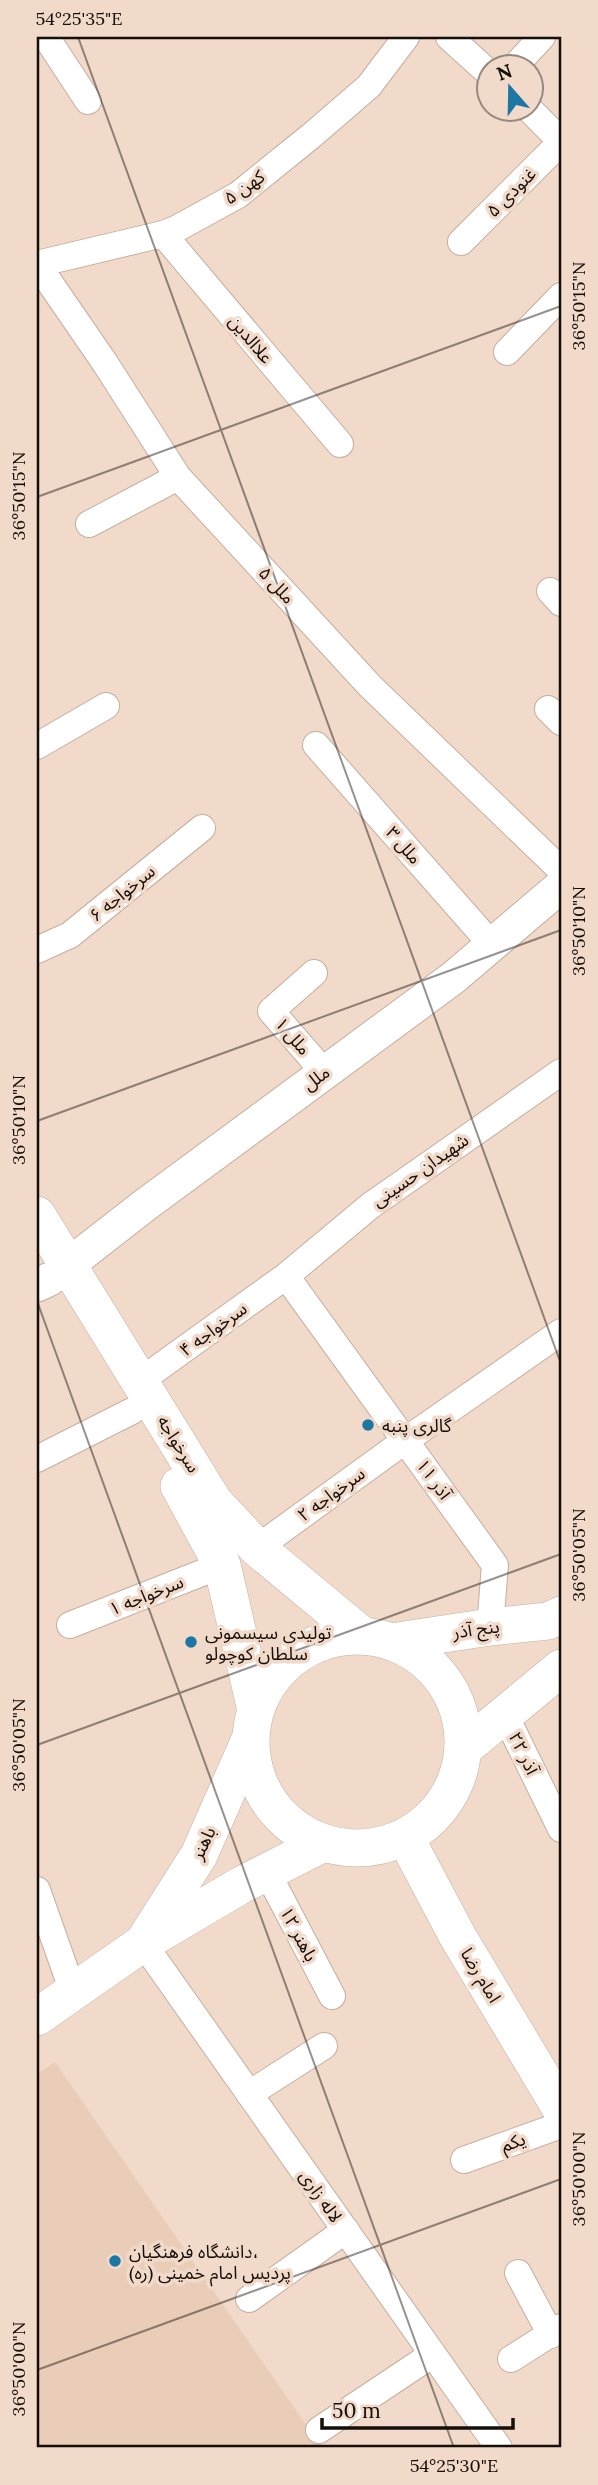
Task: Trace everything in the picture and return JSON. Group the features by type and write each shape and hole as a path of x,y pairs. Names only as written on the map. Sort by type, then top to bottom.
{"main road":[{"name":"سرخواجه","path":"37,1215 48,1271 214,1502 257,1548 377,1639"},
{"name":"سرخواجه","path":"136,1396 222,1565 253,1723"},
{"name":"پنج آذر","path":"377,1639 548,1621 561,1615"},
{"path":"335,1639 377,1639 416,1654 437,1672 452,1695 462,1721 463,1749 458,1776 446,1801 428,1822 405,1837 379,1847 351,1849 324,1843 299,1831 278,1813 262,1791 253,1764 253,1723 268,1685 286,1664 309,1648 335,1639"},
{"path":"463,1749 561,1668"},
{"name":"باهنر","path":"144,1943 199,1855 253,1723"},
{"name":"امام رضا","path":"405,1837 458,1937 561,2109"},
{"name":"باهنر","path":"37,2017 144,1943 267,1872 324,1843"}],"street":[{"path":"46,37 88,101"},
{"name":"۵ کهن","path":"37,264 163,234 238,195 369,86 406,37"},
{"path":"449,37 476,62"},
{"path":"528,52 542,37"},
{"path":"542,122 561,141"},
{"name":"۵ غنودی","path":"461,242 561,141"},
{"name":"علاالدین","path":"163,234 340,444"},
{"name":"ملل ۵","path":"37,264 105,362 178,477 370,686 561,870"},
{"path":"507,352 561,296"},
{"path":"89,524 178,477"},
{"path":"37,746 106,706"},
{"name":"ملل ۳","path":"316,745 492,945"},
{"name":"سرخواجه ۶","path":"37,950 70,935 202,828"},
{"name":"ملل","path":"48,1271 453,978 561,886"},
{"name":"ملل ۱","path":"314,973 271,1011 324,1072"},
{"name":"شهیدان حسینی","path":"286,1276 370,1206 561,1072"},
{"name":"سرخواجه ۴","path":"37,1459 136,1396 286,1276"},
{"name":"آذر ۱۱","path":"286,1276 495,1565 490,1627"},
{"name":"سرخواجه ۲","path":"257,1548 405,1440 561,1332"},
{"name":"سرخواجه ۱","path":"71,1625 222,1565"},
{"name":"۲۲ آذر","path":"505,1715 561,1829"},
{"name":"۱۲ باهنر","path":"267,1872 332,1996"},
{"path":"37,1890 73,1992"},
{"name":"لاله زاری","path":"144,1943 499,2448"},
{"path":"249,2094 324,2046"},
{"name":"یکم","path":"464,2160 561,2125"},
{"path":"249,2299 346,2230"},
{"path":"511,2359 556,2331 518,2273"},
{"path":"320,2430 433,2354"}],"shaded area":[{"name":"دانشگاه فرهنگیان، پردیس امام خمینی (ره)","path":"55,2062 322,2448 37,2448 37,2074"}],"place":[{"name":"گالری پنبه","path":"368,1425"},
{"name":"تولیدی سیسمونی سلطان کوچولو","path":"191,1642"},
{"name":"دانشگاه فرهنگیان، پردیس امام خمینی (ره)","path":"115,2261"}]}
